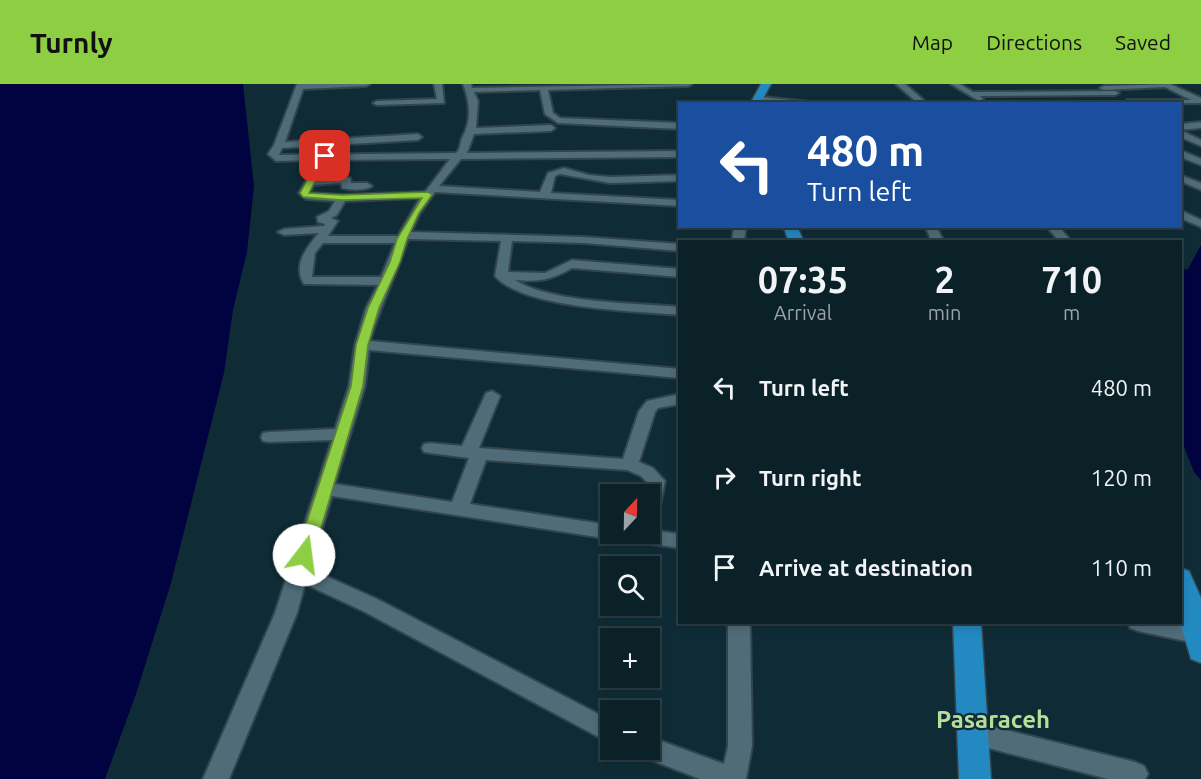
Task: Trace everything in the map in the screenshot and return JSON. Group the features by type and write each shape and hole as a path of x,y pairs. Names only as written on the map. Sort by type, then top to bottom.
{"main road":[{"path":"760,102 766,84"},
{"path":"760,102 771,84"},
{"path":"1182,583 1198,643"},
{"path":"967,624 975,779"}],"street":[{"path":"366,84 300,86 279,145 273,154 276,158 517,154 545,146 678,154"},
{"path":"377,103 441,101 438,84"},
{"path":"216,779 286,613 300,573 357,386 362,345 373,308 415,213 450,164 464,152 466,137 471,131 474,101 468,87 539,88 688,84"},
{"path":"900,84 922,102"},
{"path":"955,84 985,102"},
{"path":"1100,86 1164,85 1201,101"},
{"path":"1100,86 1129,102"},
{"path":"539,88 549,114 561,121 678,126"},
{"path":"971,94 1115,93"},
{"path":"1185,93 1201,93"},
{"path":"1016,94 1027,101"},
{"path":"1166,102 1201,101"},
{"path":"471,131 551,128 561,121"},
{"path":"1182,127 1198,126"},
{"path":"545,146 551,128"},
{"path":"1182,134 1201,143"},
{"path":"279,145 418,137"},
{"path":"514,165 517,154"},
{"path":"1182,154 1201,162"},
{"path":"325,156 309,182 304,193 306,196 342,198 431,192 545,194 678,202"},
{"path":"545,194 551,175 557,172 572,172 594,178 678,178"},
{"path":"1182,178 1201,177"},
{"path":"1182,178 1201,187"},
{"path":"309,182 347,180 346,186 372,188 371,197"},
{"path":"342,198 333,213 322,217 322,220 331,221 328,229 309,254 305,275 308,281 385,281"},
{"path":"1182,214 1201,224"},
{"path":"1053,228 1065,240"},
{"path":"284,232 328,229"},
{"path":"501,276 507,237"},
{"path":"320,240 507,237 584,240 678,248"},
{"path":"501,276 547,276 572,264 678,273"},
{"path":"501,276 509,284 540,295 678,311"},
{"path":"362,345 678,374"},
{"path":"459,508 473,453 492,396"},
{"path":"630,465 647,411 653,404 678,399"},
{"path":"269,437 342,434"},
{"path":"430,448 630,465 651,474 655,484"},
{"path":"326,489 600,530"},
{"path":"660,538 678,541"},
{"path":"300,573 370,605 600,727"},
{"path":"660,752 732,779 740,740 739,624"},
{"path":"1144,624 1198,643"},
{"path":"973,733 1135,774"}],"shaded area":[{"path":"0,84 243,84 254,186 247,252 233,310 224,373 171,583 136,694 105,779 0,779"},
{"path":"1201,245 1201,480 1194,472 1182,442 1182,270 1188,269"}],"district":[{"name":"Pasaraceh","path":"993,719"}],"route":[{"path":"304,555 357,386 362,345 373,308 395,262 402,239 415,213 428,195 342,198 306,196 304,193 312,176 325,156"}]}
